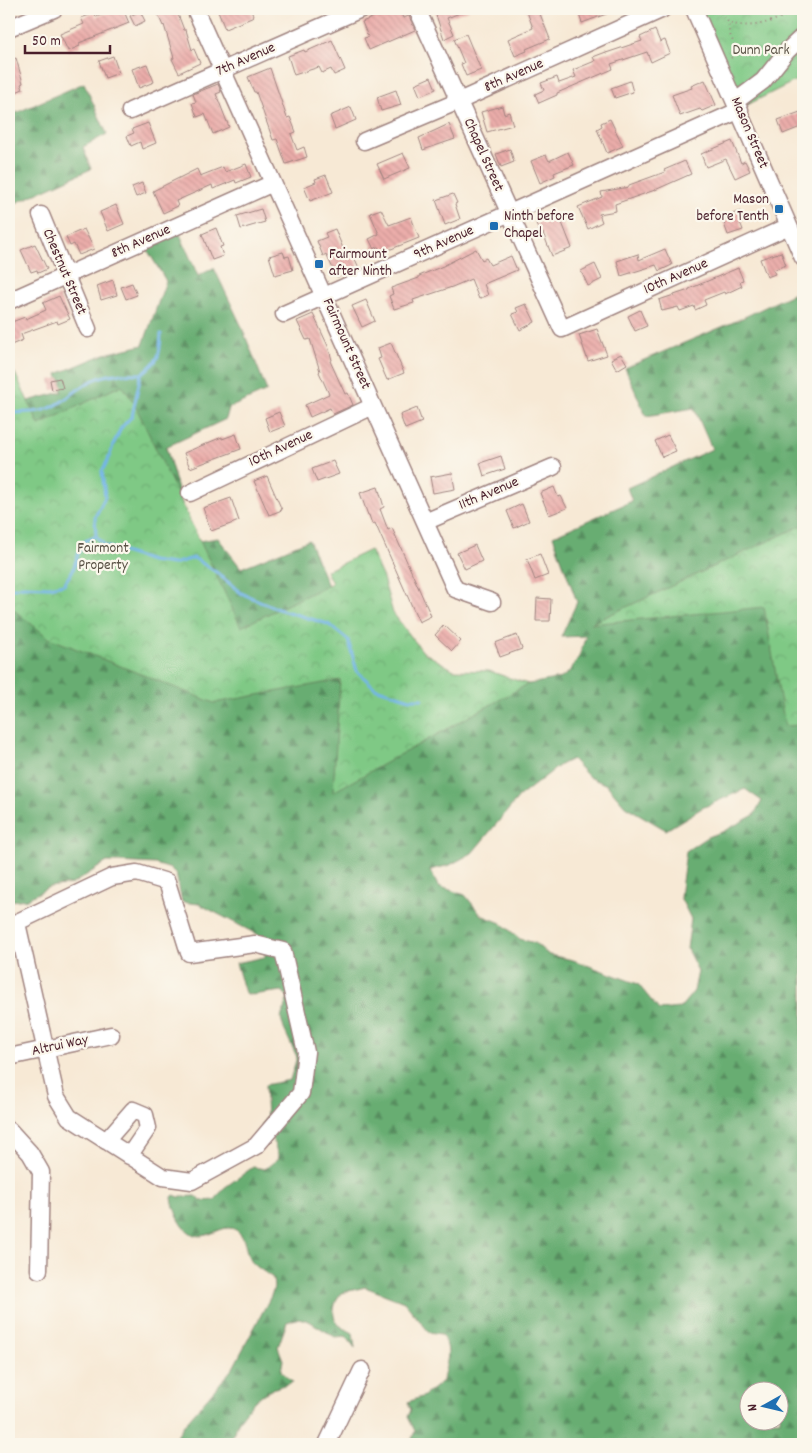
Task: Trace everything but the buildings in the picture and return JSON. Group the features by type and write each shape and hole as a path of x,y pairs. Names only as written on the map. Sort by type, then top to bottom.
{"street":[{"path":"9,28 54,9"},
{"name":"Fairmount Street","path":"195,9 455,589 492,602"},
{"name":"7th Avenue","path":"130,111 361,9"},
{"name":"Chapel Street","path":"418,9 509,215 562,328"},
{"name":"8th Avenue","path":"364,141 459,101 663,9"},
{"name":"Mason Street","path":"694,9 803,258"},
{"name":"9th Avenue","path":"284,314 509,215 738,106 763,81 787,51 803,36"},
{"name":"8th Avenue","path":"9,301 273,183"},
{"name":"Chestnut Street","path":"40,215 88,329"},
{"name":"10th Avenue","path":"562,328 789,226"},
{"name":"10th Avenue","path":"190,493 373,406"},
{"name":"11th Avenue","path":"425,522 553,467"},
{"path":"137,873 168,882 189,953 255,944 283,951 306,1052 301,1093 256,1146 192,1181 163,1177 69,1117 56,1096 45,1049 13,924 112,878 137,873"},
{"name":"Altrui Way","path":"9,1057 111,1035"},
{"path":"106,1141 133,1110 145,1115 148,1128 129,1156"},
{"path":"9,1130 30,1153 41,1172 39,1270"},
{"path":"327,1444 362,1370"}],"path":[{"path":"718,9 729,23 730,37 736,48 736,53 727,60"},
{"path":"729,23 743,27 750,26 773,21 803,9"}],"green space":[{"name":"Dunn Park","path":"698,9 803,9 803,77 741,108"},
{"path":"84,83 107,134 83,147 91,169 9,206 9,116"},
{"path":"176,225 198,276 214,268 241,325 267,391 229,408 226,419 166,447 193,542 218,538 241,568 309,540 328,586 403,643 419,663 507,684 529,684 561,678 568,673 578,659 586,636 561,637 577,602 553,536 632,501 627,488 712,449 694,408 646,416 625,368 736,321 803,289 803,1444 410,1444 415,1431 408,1417 411,1410 408,1402 424,1396 443,1381 448,1357 447,1346 441,1334 429,1332 404,1302 365,1287 341,1293 334,1308 334,1317 338,1324 353,1333 355,1348 346,1336 335,1337 309,1321 299,1318 287,1322 278,1347 283,1360 281,1371 293,1382 270,1390 249,1407 235,1429 231,1443 233,1444 171,1444 184,1425 233,1368 274,1287 273,1278 251,1261 240,1233 232,1228 228,1228 206,1235 192,1234 178,1218 172,1197 174,1195 179,1197 195,1196 201,1201 215,1200 224,1188 253,1167 265,1169 279,1158 271,1134 261,1125 267,1117 265,1085 290,1080 297,1057 281,1018 288,997 282,991 251,995 245,993 236,963 265,957 266,942 260,936 199,904 182,902 176,874 171,869 155,864 107,862 72,884 49,887 27,899 9,901 9,380 24,402 62,392 57,374 105,354 143,345 166,281 142,241","holes":["572,759 589,777 607,785 625,806 666,830 702,808 745,789 762,801 754,815 722,832 707,837 686,851 680,897 691,919 687,949 698,971 694,991 680,1008 659,1010 638,984 573,960 549,955 535,943 520,939 501,923 481,915 465,895 438,886 430,870 450,865 472,853 519,797 560,765"]},
{"name":"Fairmont Property","path":"15,373 39,425 122,385 134,403 241,627 332,583 326,571 370,550 383,578 393,613 423,652 454,670 489,671 528,684 333,792 340,680 214,703 49,638 9,606 9,376"},
{"path":"803,525 803,725 785,726 764,607 590,624"}],"waterway":[{"path":"161,334 157,358 152,366 141,374 132,416 121,428 102,471 105,497 95,517 96,536 105,546 151,561 173,564 194,558 216,572 241,593 278,609 328,624 348,640 357,671 375,688 410,699 422,699"},
{"path":"9,414 50,408 101,377 115,374 141,374"},
{"path":"9,589 23,586 49,587 64,584 73,570 85,541 96,536"},
{"path":"9,688 9,694"}],"place":[{"name":"Mason before Tenth","path":"779,209"},
{"name":"Ninth before Chapel","path":"494,226"},
{"name":"Fairmount after Ninth","path":"319,264"}]}
